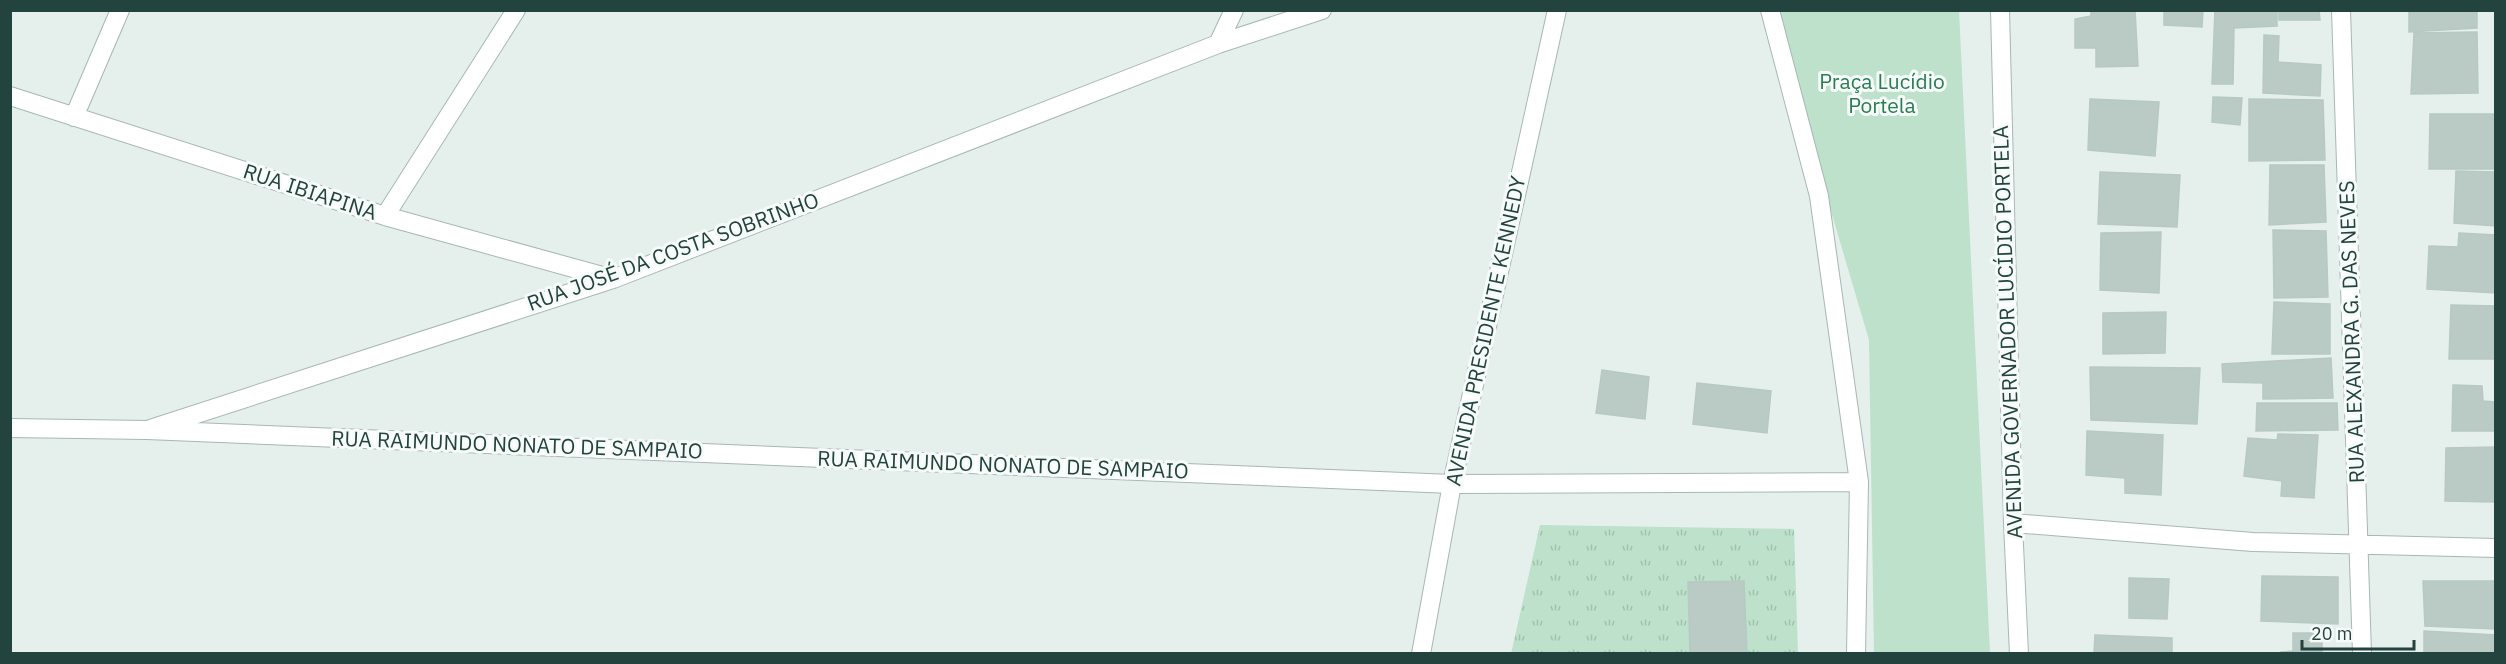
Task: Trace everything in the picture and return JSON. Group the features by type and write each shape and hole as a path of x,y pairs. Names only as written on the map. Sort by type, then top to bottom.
{"street":[{"path":"74,117 120,10"},
{"path":"385,216 516,10"},
{"path":"1218,44 1234,10"},
{"name":"RUA JOSÉ DA COSTA SOBRINHO","path":"10,428 147,430 613,279 1218,44 1322,10"},
{"name":"AVENIDA PRESIDENTE KENNEDY","path":"1421,654 1452,484 1557,10"},
{"path":"1770,10 1819,196 1858,482 1856,654"},
{"name":"AVENIDA GOVERNADOR LUCÍDIO PORTELA","path":"2000,10 2013,523 2019,654"},
{"name":"RUA ALEXANDRA G. DAS NEVES","path":"2342,10 2362,654"},
{"name":"RUA IBIAPINA","path":"10,96 385,216 613,279"},
{"name":"RUA RAIMUNDO NONATO DE SAMPAIO","path":"147,430 1452,484 1858,482"},
{"path":"2013,523 2253,542 2496,548"}],"green space":[{"name":"Praça Lucídio Portela","path":"1772,11 1959,11 1990,653 1874,653 1869,340"},
{"path":"1540,525 1794,529 1798,653 1511,654"}],"building":[{"path":"2091,10 2135,10 2138,66 2096,67 2096,48 2075,48 2075,19 2091,16"},
{"path":"2164,10 2203,10 2202,27 2164,25"},
{"path":"2215,10 2277,10 2277,26 2234,28 2233,84 2212,84"},
{"path":"2279,10 2319,10 2320,20 2279,20"},
{"path":"2409,10 2477,10 2477,28 2409,32"},
{"path":"2477,32 2478,93 2411,94 2414,33"},
{"path":"2264,35 2279,36 2278,62 2321,65 2320,96 2263,93"},
{"path":"2213,97 2242,98 2240,125 2212,122"},
{"path":"2090,99 2159,102 2155,156 2088,150"},
{"path":"2249,99 2323,100 2325,160 2249,161"},
{"path":"2430,114 2496,114 2496,169 2429,169"},
{"path":"2270,165 2324,165 2326,222 2269,225"},
{"path":"2456,171 2496,172 2496,226 2454,223"},
{"path":"2100,172 2180,175 2177,227 2098,224"},
{"path":"2273,230 2326,231 2328,297 2274,298"},
{"path":"2161,232 2159,293 2100,290 2101,233"},
{"path":"2459,233 2496,235 2496,293 2427,289 2429,246 2458,247"},
{"path":"2274,302 2330,304 2330,354 2272,354"},
{"path":"2451,305 2496,306 2496,359 2449,359"},
{"path":"2166,312 2165,353 2103,354 2103,313"},
{"path":"2331,358 2333,398 2263,399 2263,383 2223,382 2222,364"},
{"path":"2090,367 2200,368 2197,424 2091,420"},
{"path":"1602,370 1649,377 1645,419 1596,413"},
{"path":"1697,383 1771,391 1767,433 1693,424"},
{"path":"2453,385 2482,386 2483,401 2496,402 2496,431 2452,431"},
{"path":"2257,403 2337,403 2338,430 2256,431"},
{"path":"2087,431 2163,435 2161,495 2125,493 2125,478 2086,475"},
{"path":"2278,434 2318,435 2314,498 2281,496 2282,481 2244,476 2248,438 2277,440"},
{"path":"2496,447 2496,502 2445,501 2446,448"},
{"path":"2262,576 2338,577 2338,624 2261,621"},
{"path":"2129,578 2169,579 2167,619 2129,618"},
{"path":"1744,581 1747,654 1690,654 1688,582"},
{"path":"2423,581 2496,581 2496,629 2425,626"},
{"path":"2424,631 2496,635 2496,654 2424,654"},
{"path":"2293,633 2322,633 2322,654 2281,654 2281,652 2293,651"},
{"path":"2095,635 2172,638 2172,654 2094,654"}]}
